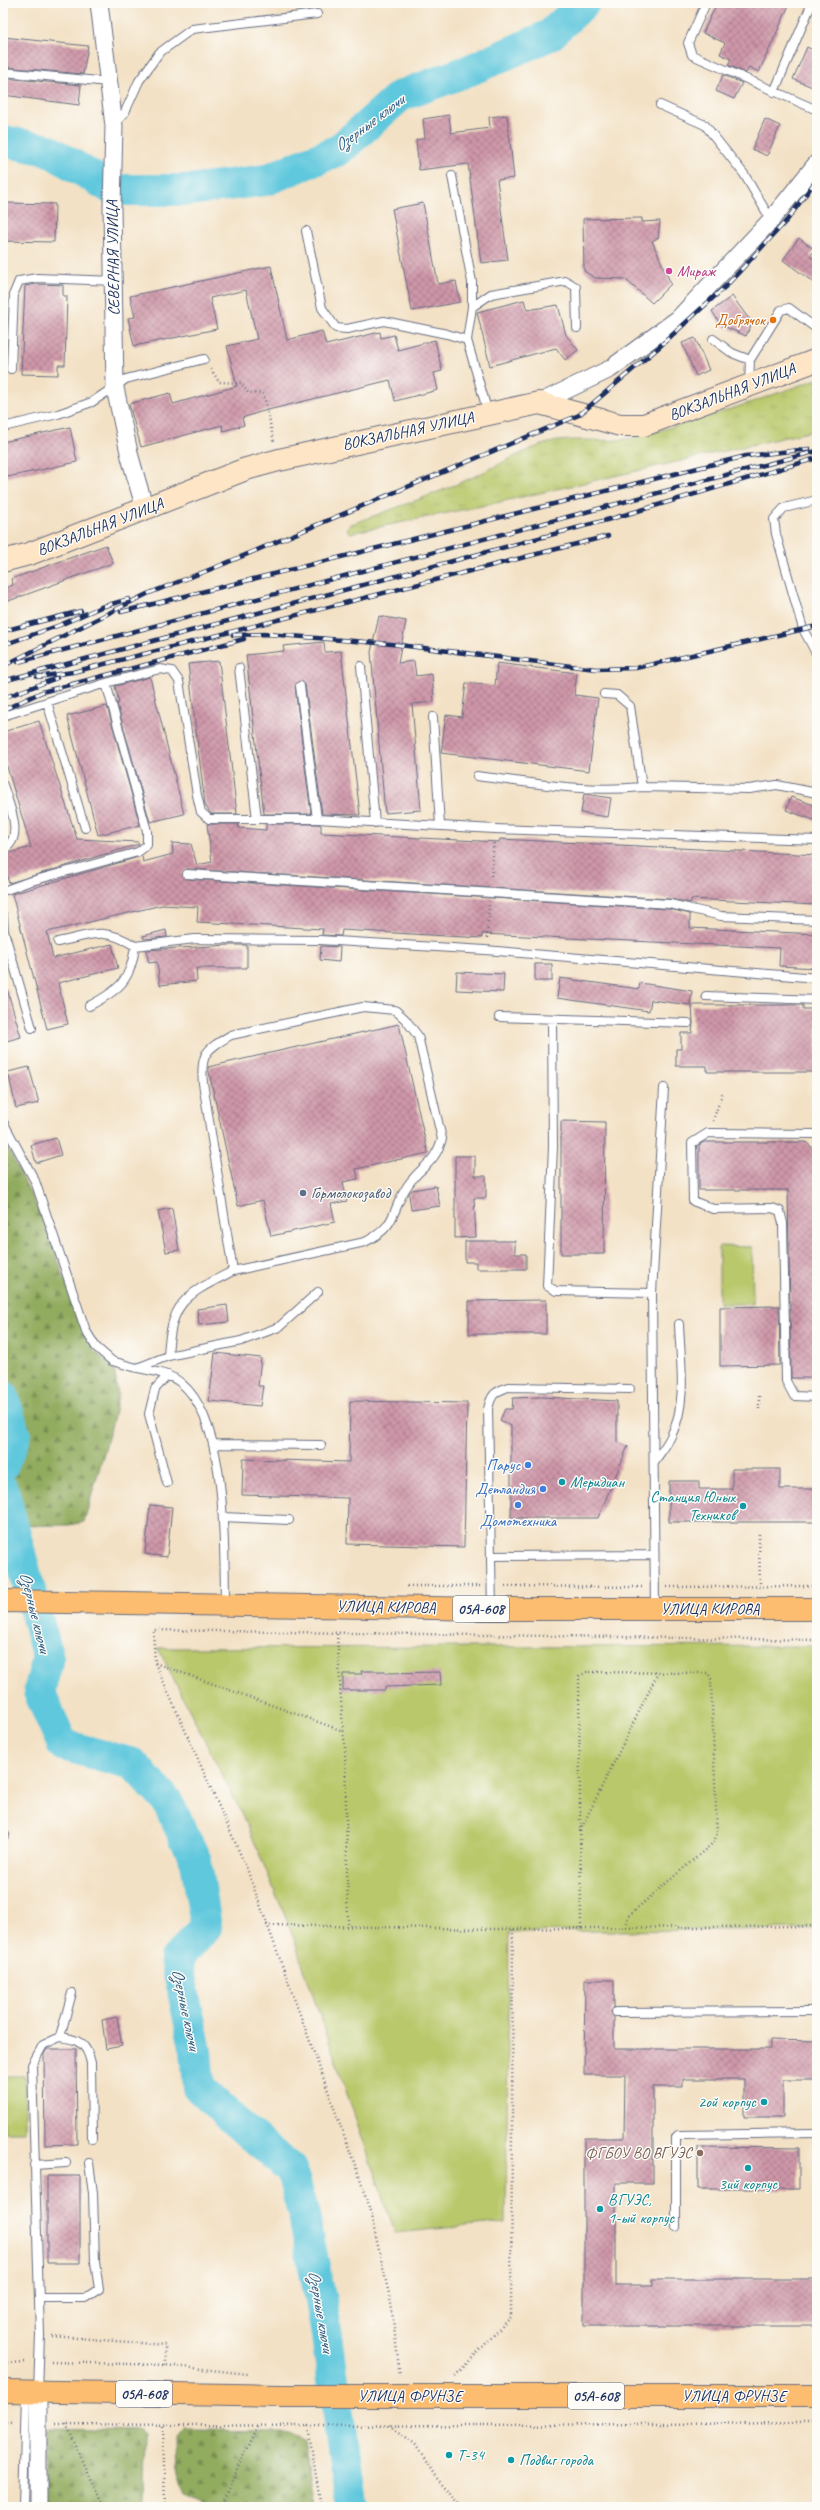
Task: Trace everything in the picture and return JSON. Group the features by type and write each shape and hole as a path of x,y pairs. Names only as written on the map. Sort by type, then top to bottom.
{"main road":[{"name":"ВОКЗАЛЬНАЯ УЛИЦА","path":"3,561 29,554 246,469 279,460 538,403 620,425 644,425 817,360"},
{"name":"УЛИЦА КИРОВА","path":"3,1601 492,1609 817,1609"},
{"name":"УЛИЦА ФРУНЗЕ","path":"3,2391 284,2396 817,2396"}],"street":[{"name":"СЕВЕРНАЯ УЛИЦА","path":"99,3 114,126 112,207 115,388 128,450 145,509"},
{"path":"538,403 610,369 678,319 771,220 817,163"},
{"path":"32,2392 37,2423 38,2507"}],"lane":[{"path":"706,3 688,43 692,55 817,110"},
{"path":"774,92 812,3"},
{"path":"114,126 125,112 139,81 159,53 192,29 318,14"},
{"path":"3,72 109,82"},
{"path":"660,105 704,125 744,174 771,220"},
{"path":"452,176 472,282 472,307 467,340 488,414"},
{"path":"306,231 322,308 336,328 347,329 384,321 447,334 467,340"},
{"path":"11,369 14,293 19,281 37,278 114,281"},
{"path":"472,307 491,294 566,282 576,287 577,328"},
{"path":"749,385 750,360 781,310 789,308 817,329"},
{"path":"713,339 732,353 750,360"},
{"path":"3,427 58,414 92,402 115,388 126,379 204,359"},
{"path":"817,500 784,508 774,520 776,534 804,629 817,655"},
{"path":"360,666 375,823"},
{"path":"3,716 106,683 160,668 172,671 179,680 201,812 209,818 317,819 375,823 817,840"},
{"path":"240,668 257,818"},
{"path":"3,891 28,882 138,852 147,845 147,831 106,683"},
{"path":"300,686 317,819"},
{"path":"604,694 617,695 630,706 642,787"},
{"path":"47,702 85,828"},
{"path":"434,717 440,825"},
{"path":"477,776 586,790 613,790 642,787 749,789 777,785 817,793"},
{"path":"3,785 12,813 15,835 8,847 3,849"},
{"path":"187,874 670,904 721,916 817,920"},
{"path":"3,916 4,931 32,1028"},
{"path":"58,942 102,932 119,936 135,946 195,938 320,940 485,950 817,978"},
{"path":"89,1006 112,994 124,981 133,966 135,946"},
{"path":"706,996 817,1000"},
{"path":"168,1356 174,1315 183,1300 196,1289 233,1270 365,1242 380,1234 390,1224 407,1186 437,1155 442,1138 418,1036 406,1019 395,1010 363,1007 231,1035 212,1047 204,1055 202,1066 203,1082 233,1270"},
{"path":"498,1017 688,1023"},
{"path":"552,1019 552,1148 547,1286 556,1291 652,1293"},
{"path":"655,1609 652,1293 664,1088"},
{"path":"3,1122 35,1181 86,1331 96,1347 112,1361 168,1375 180,1382 191,1392 202,1411 213,1444 222,1486 225,1604"},
{"path":"817,1134 708,1133 692,1143 692,1201 713,1209 772,1208 780,1211 783,1223 786,1381 794,1396 817,1397"},
{"path":"137,1368 168,1356 241,1341 280,1326 318,1292"},
{"path":"654,1462 672,1435 679,1416 679,1324"},
{"path":"167,1483 150,1414 155,1389 168,1375"},
{"path":"492,1609 488,1409 493,1394 508,1387 630,1389"},
{"path":"213,1444 321,1445"},
{"path":"223,1517 289,1520"},
{"path":"492,1556 654,1555"},
{"path":"3,1834 5,1835 3,1838"},
{"path":"60,2038 72,1993"},
{"path":"616,2012 817,2011"},
{"path":"23,2507 32,2392 39,2362 40,2335 32,2065 43,2045 60,2038 74,2038 82,2043 88,2052 91,2063 92,2139"},
{"path":"676,2227 676,2137 678,2135 817,2133"},
{"path":"34,2165 66,2164"},
{"path":"38,2298 86,2298 99,2289 95,2262 93,2193 89,2164"}],"path":[{"path":"204,359 219,382 241,383 248,393 262,393 264,395 279,460"},
{"path":"708,1133 723,1091"},
{"path":"759,1396 759,1411"},
{"path":"759,1534 760,1586"},
{"path":"405,1586 817,1586"},
{"path":"400,2380 397,2336 367,2198 266,1925 247,1869 154,1663 153,1630 337,1634 817,1640"},
{"path":"337,1634 345,1746 348,1925"},
{"path":"154,1663 343,1731"},
{"path":"581,1928 579,1676 587,1672 708,1673 711,1678 717,1834 714,1842 628,1916 626,1927"},
{"path":"580,1831 658,1673"},
{"path":"266,1925 348,1925 512,1929 817,1926"},
{"path":"450,2380 511,2317 512,1929"},
{"path":"40,2335 165,2345 165,2365"},
{"path":"3,2363 39,2362 165,2365 252,2374"},
{"path":"37,2423 164,2426 817,2423"},
{"path":"66,2424 104,2507"},
{"path":"390,2425 415,2444 434,2476 461,2507"},
{"path":"164,2426 165,2507"},
{"path":"220,2507 257,2426"},
{"path":"308,2426 321,2507"}],"green space":[{"path":"817,379 817,430 491,504 350,533 347,530 349,525 456,485 526,451 545,444 567,440 610,441 632,438 725,411"},
{"path":"3,1138 47,1227 80,1324 94,1351 114,1367 118,1395 113,1421 84,1522 69,1525 3,1526"},
{"path":"719,1246 752,1247 753,1304 719,1304"},
{"path":"817,1646 817,1929 509,1932 506,2222 395,2233 290,1928 247,1824 158,1648"},
{"path":"3,2076 25,2076 25,2132 3,2132"},
{"path":"49,2428 140,2430 145,2435 144,2498 140,2505 46,2507 46,2432"},
{"path":"185,2430 281,2431 292,2434 303,2442 314,2507 205,2507 184,2497 178,2487 177,2439"}],"building":[{"path":"717,3 790,3 759,72 749,67 746,73 728,65 731,59 720,54 725,43 703,33"},
{"path":"3,37 88,46 83,74 3,67"},
{"path":"807,47 817,52 817,89 793,79"},
{"path":"723,75 742,83 734,99 716,91"},
{"path":"3,78 81,85 79,105 3,95"},
{"path":"449,115 451,133 490,128 489,117 507,115 514,178 497,180 508,260 481,263 468,164 419,170 416,140 425,138 423,119"},
{"path":"765,119 780,126 767,156 752,149"},
{"path":"3,203 55,204 54,242 3,241"},
{"path":"423,203 438,284 456,281 460,302 412,311 392,209"},
{"path":"642,218 642,222 660,221 658,238 652,241 671,284 652,303 625,279 595,278 584,271 583,219"},
{"path":"799,238 815,250 810,256 817,261 817,285 783,260"},
{"path":"271,266 287,340 322,331 326,345 380,332 381,338 394,335 398,350 435,340 442,371 434,373 438,390 395,401 390,380 260,412 242,418 244,425 223,431 222,425 141,447 129,404 170,393 173,404 237,386 227,346 257,339 246,290 210,298 217,329 134,346 128,318 135,317 130,296"},
{"path":"36,284 63,285 63,296 67,296 65,365 58,365 58,375 21,374 25,286"},
{"path":"732,296 752,323 746,336 721,325 712,311"},
{"path":"524,300 527,310 558,305 566,335 578,350 565,360 556,348 490,366 477,312"},
{"path":"695,338 709,370 696,376 682,343"},
{"path":"70,427 77,462 3,478 3,442"},
{"path":"106,545 113,563 3,603 3,589 13,585 11,579"},
{"path":"379,616 406,621 398,663 414,661 416,676 432,674 434,702 412,704 421,810 385,813 371,652"},
{"path":"324,642 325,652 341,651 360,815 322,814 305,685 300,681 295,687 311,814 264,814 246,655 284,651 283,646"},
{"path":"219,661 237,814 211,814 205,805 188,664"},
{"path":"497,663 577,673 574,695 598,698 589,771 441,753 446,715 462,717 466,683 495,686"},
{"path":"150,677 184,814 150,822 117,704 119,703 115,686"},
{"path":"107,706 140,825 98,835 67,716"},
{"path":"39,721 77,839 138,842 139,844 9,883 3,864 3,855 31,847 5,760 3,760 3,732"},
{"path":"584,794 611,798 608,817 581,813"},
{"path":"791,797 817,806 817,821 786,810"},
{"path":"207,824 238,824 239,828 266,830 266,824 317,824 321,825 321,833 499,842 500,839 817,855 817,905 691,899 691,903 670,899 187,869 182,874 187,879 669,909 690,914 690,928 817,934 817,968 779,966 780,948 482,934 482,938 342,930 341,936 322,935 323,929 197,922 198,907 162,905 47,932 53,958 112,944 118,968 58,983 68,1024 47,1029 12,894 142,856 143,862 173,854 172,843 191,844 197,865 212,862"},
{"path":"166,930 167,937 144,939 143,936"},
{"path":"247,945 247,968 196,968 197,981 160,985 157,962 149,963 146,950"},
{"path":"321,946 340,947 339,962 320,960"},
{"path":"535,964 552,964 552,981 535,981"},
{"path":"457,972 504,974 503,992 456,990"},
{"path":"560,978 639,989 640,983 692,991 690,1005 651,1000 649,1011 557,998"},
{"path":"7,989 21,1037 3,1042 3,990"},
{"path":"692,1005 803,1005 803,1009 817,1009 817,1072 707,1072 707,1066 676,1066 676,1049 681,1049 681,1033 692,1033"},
{"path":"399,1024 428,1153 356,1169 358,1179 343,1182 347,1201 331,1204 335,1222 271,1236 263,1200 238,1206 208,1067"},
{"path":"29,1067 39,1103 16,1108 8,1072"},
{"path":"561,1121 605,1122 604,1254 561,1254"},
{"path":"56,1138 61,1155 36,1163 31,1145"},
{"path":"704,1142 806,1142 817,1152 817,1378 791,1378 788,1190 699,1190 699,1145"},
{"path":"455,1156 475,1156 475,1176 486,1176 486,1198 474,1198 476,1237 455,1238"},
{"path":"436,1186 440,1206 411,1210 409,1194 412,1190"},
{"path":"172,1208 179,1250 166,1252 158,1211"},
{"path":"465,1241 515,1241 515,1254 526,1254 526,1269 476,1269 476,1262 465,1262"},
{"path":"546,1300 546,1334 469,1334 469,1301"},
{"path":"227,1305 229,1322 199,1325 197,1309"},
{"path":"779,1306 780,1365 720,1366 720,1307"},
{"path":"215,1353 261,1358 258,1386 263,1386 260,1406 209,1401"},
{"name":"Меридиан","path":"541,1397 617,1401 617,1442 628,1446 598,1518 511,1518 511,1426 500,1420 505,1409 512,1409 513,1398"},
{"path":"350,1401 467,1403 464,1547 347,1544 348,1498 242,1495 243,1459 349,1462"},
{"name":"Станция Юных Техников","path":"732,1469 780,1469 780,1489 817,1489 817,1522 669,1522 669,1481 699,1481 699,1489 732,1489"},
{"path":"150,1505 172,1507 167,1557 145,1554"},
{"path":"361,1671 385,1671 385,1673 440,1672 441,1685 385,1687 385,1690 343,1690 343,1674 362,1674"},
{"path":"585,1980 614,1980 614,2007 611,2012 614,2017 614,2049 770,2049 770,2040 817,2041 817,2080 783,2080 783,2117 744,2117 744,2079 683,2079 683,2087 653,2087 653,2183 616,2183 616,2285 653,2285 653,2279 817,2279 817,2326 584,2326 584,2138 624,2138 625,2075 584,2075"},
{"path":"117,2017 122,2046 106,2049 102,2020"},
{"path":"47,2049 76,2049 77,2144 45,2145 44,2054"},
{"name":"3ий корпус","path":"698,2147 799,2148 799,2189 698,2189"},
{"path":"47,2176 80,2176 80,2263 47,2263"}],"waterway":[{"name":"Озерные ключи","path":"3,141 48,150 114,190 189,190 266,180 339,150 400,96 470,70 550,35 584,3"},
{"name":"Озерные ключи","path":"3,1396 15,1436 3,1465"},
{"name":"Озерные ключи","path":"3,1490 48,1658 39,1692 63,1745 133,1764 167,1801 196,1861 206,1927 176,1959 196,2051 199,2088 251,2136 291,2169 304,2216 325,2322 351,2507"}],"railway":[{"path":"3,666 147,594 219,566 579,415 658,348 727,285 788,219 817,179"},
{"path":"121,612 746,456 809,449"},
{"path":"18,662 817,451"},
{"path":"3,681 614,518 817,458"},
{"path":"37,677 73,672 608,536"},
{"path":"3,645 60,625 101,607 129,599"},
{"path":"3,631 81,611"},
{"path":"233,635 267,634 391,644 596,669 636,668 817,626"},
{"path":"3,710 42,692 244,639"},
{"path":"3,698 57,678"}],"place":[{"name":"Мираж","path":"669,271"},
{"name":"Добрячок","path":"773,320"},
{"name":"Гормолокозавод","path":"303,1193"},
{"name":"Парус","path":"528,1465"},
{"name":"Меридиан","path":"562,1482"},
{"name":"Детландия","path":"543,1489"},
{"name":"Домотехника","path":"518,1505"},
{"name":"Станция Юных Техников","path":"743,1506"},
{"name":"2ой корпус","path":"764,2102"},
{"name":"ФГБОУ ВО ВГУЭС","path":"700,2153"},
{"name":"3ий корпус","path":"748,2168"},
{"name":"ВГУЭС, 1-ый корпус","path":"600,2209"},
{"name":"Т-34","path":"449,2455"},
{"name":"Подвиг города","path":"511,2460"}]}
